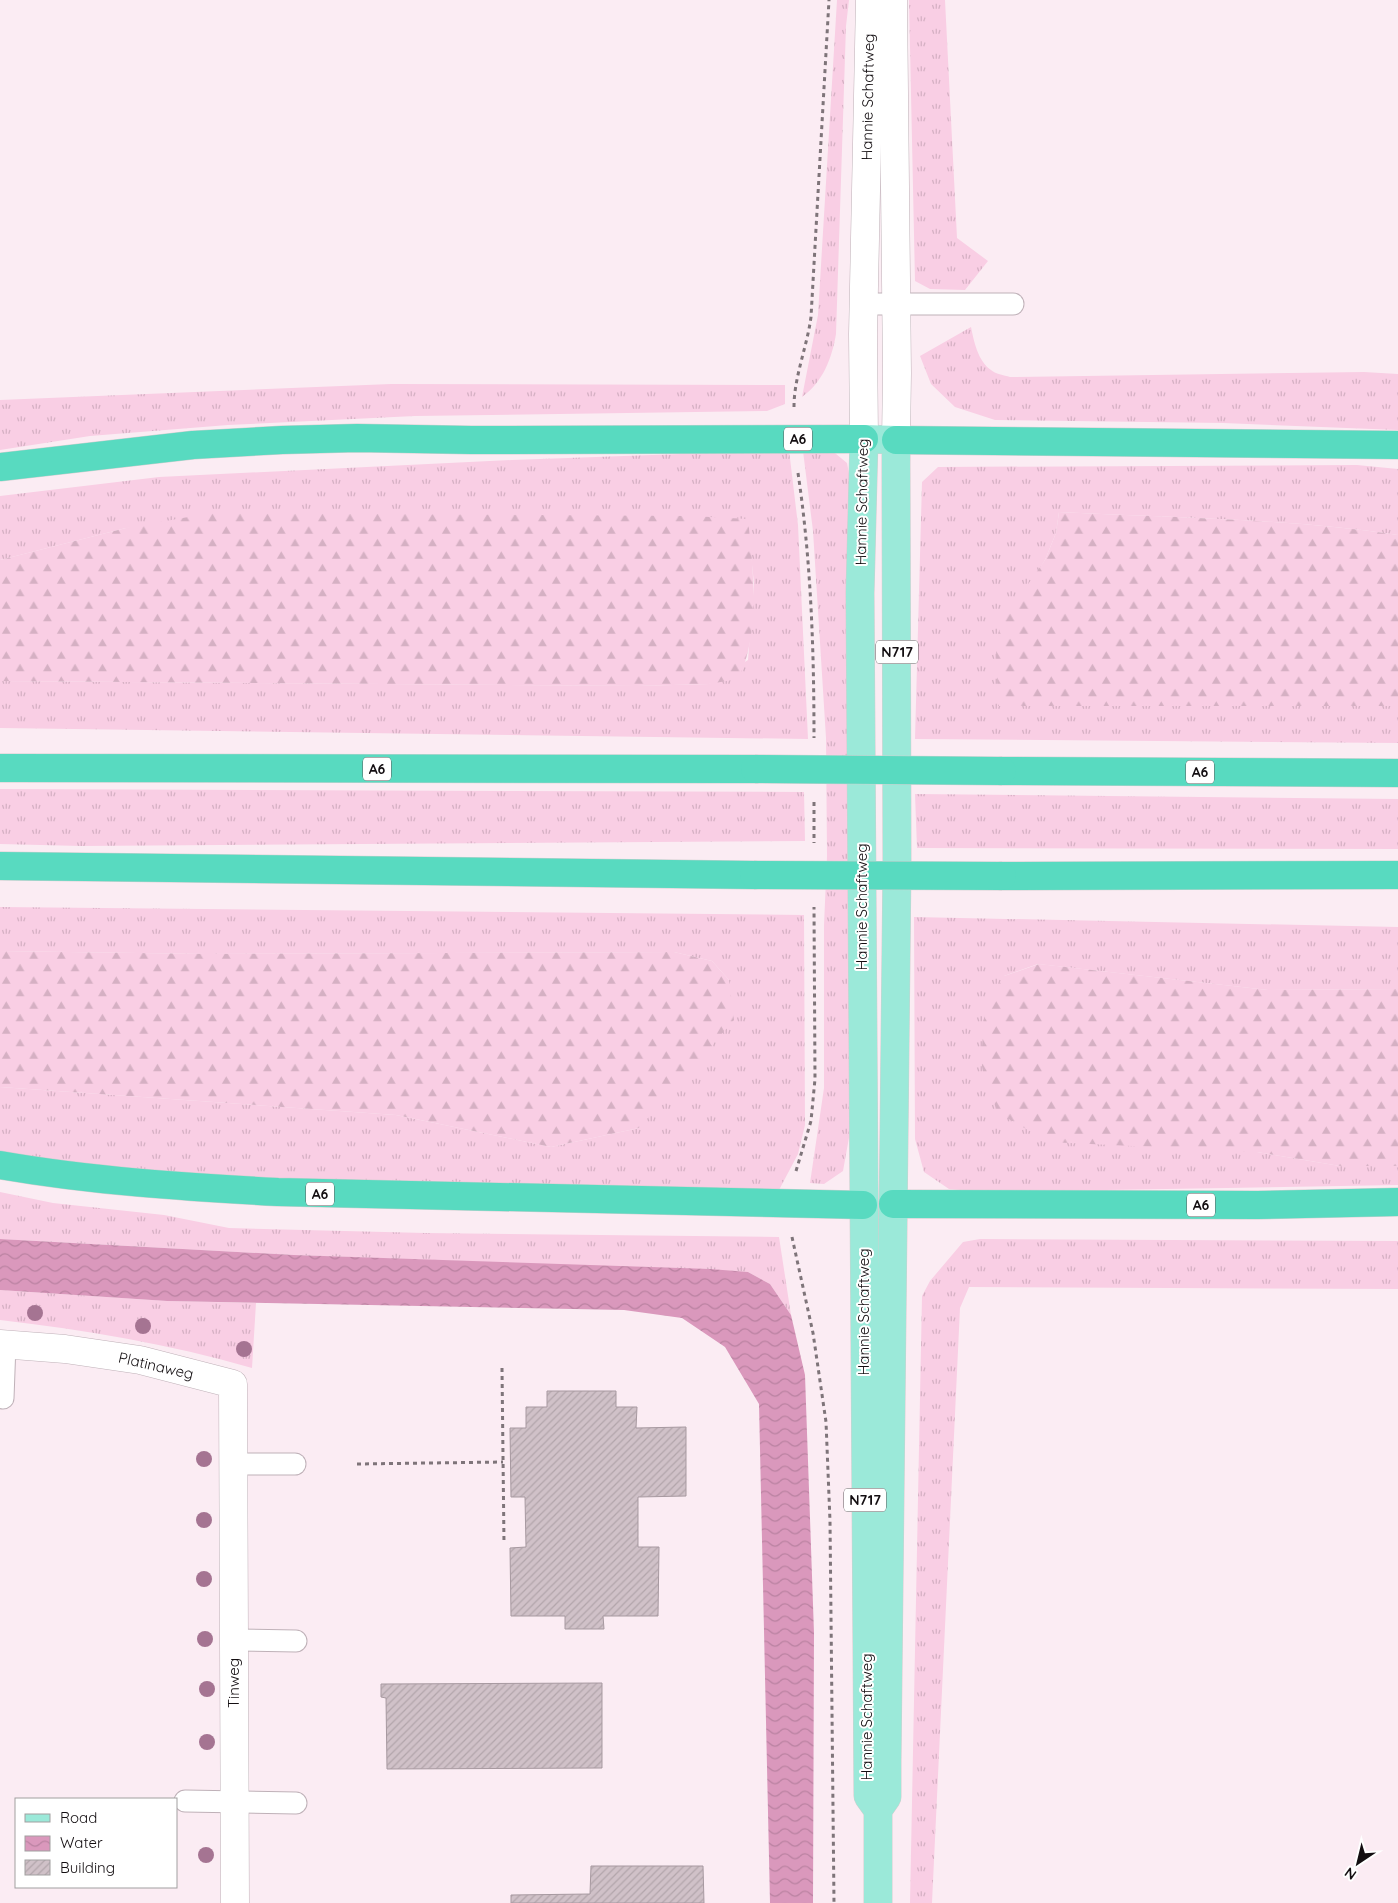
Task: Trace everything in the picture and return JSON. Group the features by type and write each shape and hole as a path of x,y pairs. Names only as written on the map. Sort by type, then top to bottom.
{"highway":[{"name":"A6","path":"0,467 183,446 301,440 864,439"},
{"name":"A6","path":"896,440 1110,443 1301,442 1398,445"},
{"name":"A6","path":"0,768 755,769 1398,773"},
{"path":"0,866 249,867 499,873 754,875 1398,876"},
{"name":"A6","path":"0,1165 101,1179 187,1187 278,1192 863,1205"},
{"name":"A6","path":"893,1204 1258,1205 1398,1202"}],"main road":[{"name":"Hannie Schaftweg","path":"870,0 860,593 863,776 863,1205 868,1796 878,1810"},
{"name":"Hannie Schaftweg","path":"878,1903 878,1810 887,1797 897,864 896,304 893,0"},
{"name":"A6","path":"864,439 896,440"},
{"name":"A6","path":"863,1205 893,1204"},
{"name":"Platinaweg","path":"3,1344 65,1349 140,1360 233,1384 233,1464"},
{"name":"Tinweg","path":"233,1464 235,1903"}],"lane":[{"path":"864,304 1013,304"},
{"path":"3,1344 4,1398"},
{"path":"233,1464 295,1464"},
{"path":"234,1640 296,1641"},
{"path":"185,1801 296,1803"}],"path":[{"path":"794,399 812,317 829,0"},
{"path":"798,472 806,529 813,649 814,742"},
{"path":"814,792 814,851"},
{"path":"794,1178 811,1121 815,1079 814,900"},
{"path":"792,1234 814,1333 826,1430 830,1521 834,1903"},
{"path":"502,1368 504,1544"},
{"path":"357,1464 503,1462"}],"green space":[{"path":"837,0 849,0 846,26 836,334 829,361 821,377 802,397 818,315"},
{"path":"909,0 945,0 957,238 988,261 965,290 930,289 915,281"},
{"path":"971,327 975,345 983,362 993,371 1010,377 1364,372 1398,374 1398,430 1223,423 995,420 955,407 931,384 920,356"},
{"path":"391,384 785,385 785,404 767,411 415,416 228,425 90,436 0,450 0,400"},
{"path":"830,449 847,463 851,484 850,1132 843,1171 824,1184 810,1183 824,1088 824,925 827,856 826,738 813,531 803,451"},
{"path":"789,450 798,525 808,739 0,728 0,681 637,686 709,684 748,660 754,583 747,519 126,528 0,560 0,496 159,477 512,460"},
{"path":"1357,465 1398,469 1398,535 1314,525 1229,519 1059,512 1056,533 1045,560 1025,592 998,706 1398,706 1398,743 915,739 922,482 938,467"},
{"path":"1059,512 1229,519 1314,525 1398,535 1398,706 998,706 996,647 1001,623 1045,560 1056,533"},
{"path":"211,513 691,516 748,519 754,600 750,642 738,679 709,684 637,686 0,681 0,560 126,528"},
{"path":"0,789 804,792 805,841 81,846 0,844"},
{"path":"915,794 1398,799 1398,849 917,848"},
{"path":"0,907 804,915 805,1125 798,1154 779,1190 170,1177 0,1153 0,1087 396,1115 551,1147 639,1128 729,980 712,961 674,952 206,954 0,951"},
{"path":"914,917 1398,927 1398,989 1268,990 1038,964 1004,976 1257,1152 1340,1166 1398,1166 1398,1185 984,1192 949,1189 924,1172 915,1139"},
{"path":"0,951 206,954 674,952 712,961 729,980 734,1020 639,1128 551,1147 396,1115 0,1087"},
{"path":"1039,964 1268,990 1398,989 1398,1166 1340,1166 1257,1152 1049,1142 998,1113 984,1078 981,1060 985,1008 1004,976"},
{"path":"0,1192 53,1203 164,1215 229,1228 425,1233 779,1237 791,1315 770,1284 748,1272 294,1255 0,1239"},
{"path":"980,1239 1398,1241 1398,1289 969,1287 960,1308 932,1903 910,1903 922,1296 930,1281 963,1242"},
{"path":"0,1290 167,1301 256,1303 252,1368 221,1359 127,1339 64,1328 0,1320"}],"water":[{"path":"0,1239 294,1255 710,1269 748,1272 770,1284 791,1315 805,1375 814,1633 813,1903 770,1903 759,1404 725,1347 682,1318 624,1310 167,1301 0,1290"}],"building":[{"path":"547,1391 616,1391 616,1407 637,1407 636,1428 686,1427 686,1496 638,1497 638,1547 659,1547 658,1616 603,1616 604,1629 565,1629 565,1616 511,1616 510,1548 526,1547 525,1497 511,1497 510,1428 526,1428 526,1407 547,1407"},
{"path":"602,1683 602,1768 387,1769 386,1698 381,1697 381,1684"},
{"path":"591,1866 703,1866 704,1903 511,1903 511,1895 590,1894"}]}
